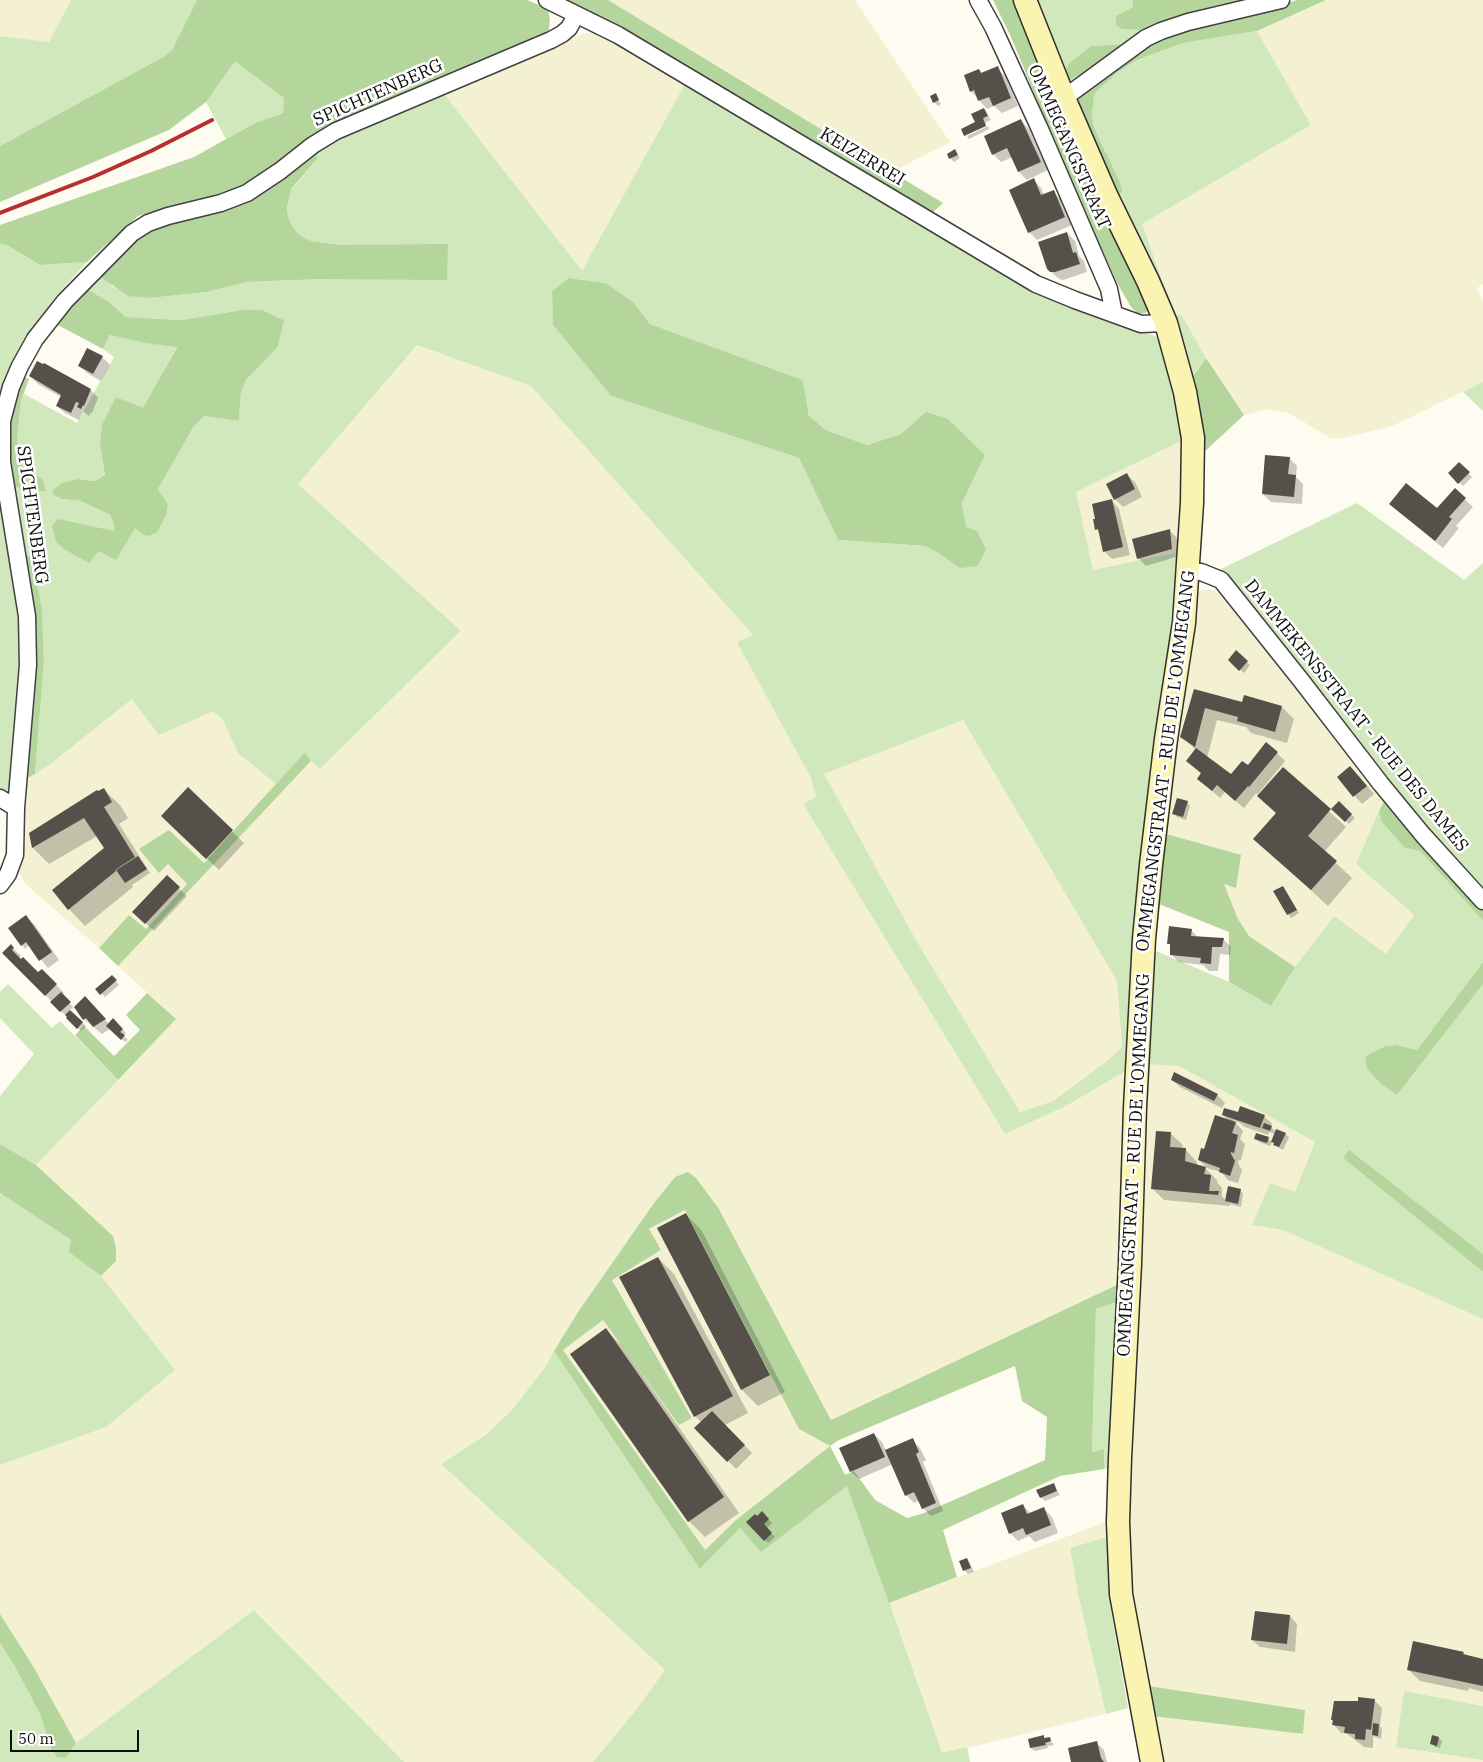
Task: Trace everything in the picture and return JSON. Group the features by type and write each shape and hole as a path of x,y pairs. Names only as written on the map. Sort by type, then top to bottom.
{"main road":[{"name":"OMMEGANGSTRAAT - RUE DE L'OMMEGANG","path":"1025,0 1064,98 1106,195 1148,281 1166,323 1185,392 1193,438 1192,503 1184,631 1166,739 1144,939 1118,1522 1121,1594 1152,1762"}],"street":[{"name":"KEIZERREI","path":"547,0 599,24 656,57 1036,284 1141,324 1166,323"},
{"name":"OMMEGANGSTRAAT","path":"978,0 993,27 1039,128 1109,290 1114,314"},
{"path":"1064,98 1146,38 1188,22 1280,0"},
{"name":"SPICHTENBERG","path":"0,885 8,874 14,855 16,808 27,684 27,616 2,462 2,421 11,387 35,339 65,301 132,233 148,223 221,203 247,193 280,171 313,145 336,131 550,40 569,28 576,15"},
{"name":"DAMMEKENSSTRAAT - RUE DES DAMES","path":"1188,571 1201,572 1221,580 1428,842 1483,901"},
{"path":"0,798 16,808"}],"shaded area":[{"path":"0,0 71,0 49,42 0,36"},
{"path":"608,0 855,0 950,142 892,172"},
{"path":"1326,0 1483,0 1483,284 1477,288 1483,301 1483,382 1390,427 1343,438 1330,438 1291,414 1268,409 1244,415 1206,358 1181,314 1177,316 1142,224 1311,125 1257,31"},
{"path":"590,33 605,36 686,82 582,272 441,90 582,34"},
{"path":"417,345 531,386 753,635 738,642 811,778 816,797 803,804 1005,1134 1066,1106 1129,1069 1121,1283 831,1420 719,1209 696,1178 688,1173 675,1177 654,1203 578,1312 545,1366 512,1410 487,1434 441,1464 665,1670 636,1710 593,1762 404,1762 254,1610 76,1743 33,1666 0,1614 0,1465 105,1427 175,1370 101,1276 116,1261 113,1236 36,1165 176,1019 118,966 311,761 320,769 461,632 298,484"},
{"path":"1185,439 1183,551 1092,570 1076,492"},
{"path":"1207,589 1214,590 1224,600 1387,796 1356,864 1414,915 1386,955 1334,916 1295,967 1249,936 1238,919 1224,884 1236,887 1163,833 1194,610 1198,592"},
{"path":"132,699 194,719 212,710 223,720 238,753 276,784 204,863 169,830 159,872 168,864 187,883 146,929 129,915 99,948 24,883 19,871 24,828 25,779 49,765"},
{"path":"963,720 1117,981 1122,1047 1107,1061 1053,1101 1020,1112 916,940 823,774"},
{"path":"1146,1064 1179,1066 1315,1142 1295,1193 1270,1183 1253,1225 1283,1230 1483,1319 1483,1706 1404,1691 1397,1747 1483,1760 1483,1762 1161,1762 1152,1716 1302,1734 1305,1710 1149,1686 1127,1559"},
{"path":"685,1210 799,1429 830,1446 736,1520 705,1550 563,1350 603,1320 679,1424 692,1418 612,1279 661,1251 649,1230"},
{"path":"1111,1520 1110,1536 1070,1548 1078,1594 1106,1714 942,1754 889,1603"}],"green space":[{"path":"71,0 197,0 172,50 165,56 0,146 0,36 49,42"},
{"path":"197,0 527,0 548,9 550,20 549,30 535,41 266,172 240,188 138,216 87,262 40,265 7,245 0,244 0,225 194,157 255,123 283,113 284,98 235,61 206,102 169,130 0,202 0,146 165,56 172,50"},
{"path":"557,0 608,0 943,203 930,215"},
{"path":"993,0 1013,0 1149,305 1146,313 1138,314 1131,307 1116,281 1011,37"},
{"path":"1036,0 1132,0 1133,7 1117,16 1150,30 1125,44 1091,46 1063,71"},
{"path":"1132,0 1254,0 1150,30 1122,29 1116,25 1116,16 1133,7"},
{"path":"1298,0 1326,0 1257,31 1183,43 1137,60 1118,72 1098,90 1094,96 1092,115 1094,127 1122,191 1119,194 1112,194 1079,113 1078,101 1081,93 1093,78 1087,70 1066,83 1063,71 1071,62 1091,46 1125,44"},
{"path":"1257,31 1311,125 1142,224 1177,316 1181,314 1206,358 1190,377 1112,194 1106,152 1094,127 1092,115 1094,96 1118,72 1137,60 1183,43"},
{"path":"235,60 284,98 283,113 255,123 226,139 206,102"},
{"path":"686,82 1057,299 1155,336 1163,342 1185,439 1076,492 1093,570 1183,551 1129,1069 1066,1106 1005,1134 803,804 816,797 811,778 737,642 753,635 531,386 417,345 298,484 461,631 320,769 305,752 276,784 238,753 223,720 213,711 159,735 132,699 35,774 44,661 42,610 23,555 14,487 46,492 43,479 35,474 20,456 17,440 21,401 24,394 77,423 114,357 103,349 110,335 145,343 177,346 143,409 116,397 100,445 105,475 95,481 78,479 62,499 81,501 110,515 114,524 114,531 99,550 135,528 148,536 157,533 167,514 168,504 158,489 194,426 204,416 239,421 241,392 246,380 278,347 284,320 262,310 242,310 181,320 126,317 109,302 87,289 101,270 112,286 128,295 150,298 207,292 247,282 322,279 341,245 311,241 298,234 291,224 287,206 292,189 318,158 313,152 347,131 441,90 582,271","holes":["570,278 606,283 633,302 650,324 803,380 809,416 826,430 867,445 901,434 926,413 985,455 962,503 966,528 940,554 925,546 838,540 799,458 611,396 553,325 552,291","963,720 1117,981 1122,1047 1107,1061 1053,1101 1020,1112 916,940 824,774"]},
{"path":"313,152 318,158 292,188 287,206 291,224 298,234 311,241 341,245 448,244 447,280 322,279 247,282 207,292 150,298 128,296 102,278 101,270 104,264 150,229 202,215"},
{"path":"0,244 7,245 40,265 87,262 56,296 31,331 0,406"},
{"path":"569,278 606,283 633,302 650,324 803,380 809,416 826,430 867,445 901,434 926,412 948,419 985,455 962,503 966,527 977,531 986,549 978,566 960,568 925,546 838,540 799,458 611,396 553,325 552,291"},
{"path":"87,289 109,302 126,317 181,320 242,310 262,310 284,320 278,347 246,380 241,392 239,421 204,416 194,426 158,489 168,504 167,514 157,533 148,536 143,535 135,528 116,560 99,551 89,563 64,549 56,542 52,526 58,519 114,531 114,524 110,515 81,501 62,499 52,494 54,489 62,483 78,479 95,481 105,475 100,445 102,425 116,397 143,408 177,347 145,343 110,335 103,349 54,323"},
{"path":"1206,358 1244,415 1202,454 1190,378"},
{"path":"21,376 29,379 21,401 17,440 20,456 35,474 43,479 46,492 14,487 8,450 9,423"},
{"path":"1483,382 1483,411 1463,392"},
{"path":"0,483 18,610 20,659 11,793 0,789"},
{"path":"1357,503 1464,580 1483,563 1483,892 1387,780 1219,570"},
{"path":"23,555 32,556 42,610 44,661 35,774 25,779"},
{"path":"305,752 311,761 118,966 99,948 129,915 146,929 187,884 168,864 159,873 139,849 169,830 204,863"},
{"path":"1387,796 1483,907 1483,921 1420,851 1405,848 1381,821 1379,811"},
{"path":"1379,811 1381,821 1405,848 1420,851 1483,921 1483,962 1417,1050 1397,1045 1386,1046 1365,1058 1367,1069 1382,1085 1397,1095 1483,984 1483,1254 1349,1151 1343,1158 1483,1272 1483,1319 1283,1230 1252,1225 1270,1183 1295,1192 1315,1142 1179,1066 1146,1064 1149,948 1229,982 1271,1006 1295,967 1334,916 1386,954 1414,915 1356,864"},
{"path":"1163,833 1241,855 1236,888 1224,884 1238,919 1249,936 1295,967 1271,1006 1229,982 1229,932 1154,902"},
{"path":"1483,962 1483,984 1397,1095 1382,1085 1367,1069 1365,1058 1386,1046 1397,1045 1417,1050"},
{"path":"8,984 52,1028 60,1021 118,1080 36,1165 0,1144 0,1096 34,1054 0,1018 0,992"},
{"path":"147,993 176,1019 118,1080 75,1035 84,1026 114,1056 140,1030 126,1015"},
{"path":"0,1144 36,1165 113,1236 116,1248 116,1261 101,1276 69,1252 71,1240 0,1193"},
{"path":"1349,1150 1483,1254 1483,1272 1343,1158"},
{"path":"688,1172 696,1178 719,1209 831,1420 1121,1283 1120,1301 1096,1309 1092,1452 1104,1449 1104,1469 1060,1476 943,1530 957,1577 889,1603 847,1486 761,1552 740,1528 700,1569 554,1351 578,1312 654,1203 675,1177","holes":["685,1210 799,1429 830,1446 736,1520 705,1550 563,1350 603,1320 679,1425 692,1418 612,1280 661,1250 649,1229","1015,1366 1022,1401 1047,1417 1045,1460 924,1513 907,1518 875,1500 854,1471 845,1475 830,1446 839,1440"]},
{"path":"0,1193 71,1240 70,1252 101,1276 175,1370 106,1427 0,1465"},
{"path":"1120,1301 1113,1467 1104,1469 1104,1449 1092,1452 1096,1309"},
{"path":"554,1351 700,1569 740,1528 761,1551 848,1485 942,1753 967,1747 970,1762 593,1762 636,1710 665,1670 441,1464 487,1434 512,1410 545,1367"},
{"path":"1110,1536 1108,1574 1111,1611 1128,1708 1106,1714 1078,1594 1070,1548"},
{"path":"254,1610 404,1762 0,1762 0,1643 40,1714 51,1748 66,1758 76,1743"},
{"path":"0,1614 33,1666 76,1743 66,1758 57,1757 51,1748 40,1714 0,1643"},
{"path":"1149,1686 1305,1710 1303,1734 1152,1716"},
{"path":"1404,1691 1483,1706 1483,1760 1396,1747"}],"building":[{"path":"998,66 1011,98 993,106 989,97 978,101 974,90 970,92 964,75 979,69 981,73"},
{"path":"936,93 939,100 933,103 930,96"},
{"path":"984,108 988,116 983,118 986,126 964,136 961,129 975,122 971,114"},
{"path":"1021,119 1041,162 1018,172 1007,148 992,155 984,136"},
{"path":"955,149 958,155 949,159 947,154"},
{"path":"1034,178 1041,195 1054,190 1065,217 1028,233 1009,190"},
{"path":"1067,232 1073,253 1076,252 1080,264 1050,272 1047,269 1038,242"},
{"path":"87,348 103,356 93,374 78,366"},
{"path":"37,361 91,389 81,409 77,407 79,403 76,402 71,413 56,406 61,395 29,376"},
{"path":"1265,455 1290,457 1288,474 1296,475 1294,497 1262,494"},
{"path":"1459,462 1470,472 1458,484 1448,473"},
{"path":"1127,473 1135,489 1114,500 1106,484"},
{"path":"1406,483 1437,508 1455,488 1466,498 1449,517 1452,519 1435,541 1389,504"},
{"path":"1112,499 1123,547 1103,552 1098,529 1095,530 1092,504"},
{"path":"1170,529 1172,549 1137,559 1132,539"},
{"path":"1236,650 1248,661 1239,671 1228,660"},
{"path":"1194,689 1242,702 1244,695 1282,706 1275,732 1237,721 1238,717 1205,708 1195,747 1180,737"},
{"path":"1266,742 1278,752 1235,801 1217,785 1212,791 1197,779 1201,773 1186,761 1196,748 1231,774 1242,761 1248,765"},
{"path":"1350,766 1367,786 1353,797 1337,777"},
{"path":"1283,767 1331,809 1308,836 1337,861 1311,890 1253,839 1276,813 1257,796"},
{"path":"188,787 233,830 206,859 161,816"},
{"path":"104,788 112,802 104,807 135,857 115,870 68,910 52,890 104,848 84,818 32,848 29,833 97,790"},
{"path":"1177,798 1188,801 1183,817 1172,814"},
{"path":"1339,801 1352,814 1345,822 1331,809"},
{"path":"138,856 147,869 125,883 116,870"},
{"path":"167,875 180,887 145,924 132,912"},
{"path":"1283,886 1297,910 1287,915 1273,891"},
{"path":"26,915 52,952 39,961 26,942 21,946 8,928"},
{"path":"1169,926 1192,929 1191,936 1224,938 1222,947 1212,947 1211,964 1200,963 1201,958 1170,955 1170,944 1167,944"},
{"path":"11,944 14,948 12,950 21,959 23,957 38,972 42,969 57,984 45,996 2,953"},
{"path":"112,975 117,980 100,995 95,989"},
{"path":"61,992 71,1002 60,1012 50,1002"},
{"path":"85,996 106,1019 93,1027 86,1018 83,1020 74,1007"},
{"path":"70,1010 83,1022 77,1029 66,1018 65,1015"},
{"path":"113,1018 123,1029 120,1032 125,1035 121,1040 106,1026"},
{"path":"1174,1072 1218,1094 1214,1101 1171,1080"},
{"path":"1240,1106 1265,1115 1260,1128 1222,1115 1224,1108 1238,1112"},
{"path":"1215,1115 1236,1122 1232,1133 1238,1135 1234,1153 1231,1152 1235,1161 1230,1176 1219,1172 1220,1168 1198,1160 1201,1148 1204,1149"},
{"path":"1264,1123 1272,1126 1270,1131 1262,1128"},
{"path":"1276,1129 1286,1133 1279,1147 1271,1142"},
{"path":"1156,1131 1171,1132 1170,1147 1186,1148 1185,1161 1206,1167 1204,1174 1211,1175 1209,1191 1219,1191 1218,1195 1151,1189"},
{"path":"1256,1133 1269,1137 1267,1143 1254,1139"},
{"path":"1228,1186 1241,1189 1238,1204 1225,1201"},
{"path":"686,1213 770,1375 741,1390 657,1228"},
{"path":"658,1257 733,1396 694,1417 619,1277"},
{"path":"606,1328 724,1497 688,1522 570,1354"},
{"path":"712,1411 745,1445 727,1462 694,1428"},
{"path":"874,1433 885,1457 850,1472 839,1448"},
{"path":"913,1438 919,1452 916,1454 936,1503 922,1509 914,1492 905,1496 885,1450"},
{"path":"1054,1483 1057,1491 1040,1498 1036,1490"},
{"path":"1023,1504 1027,1514 1044,1507 1051,1525 1026,1535 1023,1528 1009,1534 1001,1513"},
{"path":"762,1511 769,1519 764,1524 772,1533 764,1541 746,1522"},
{"path":"967,1558 971,1568 963,1571 959,1561"},
{"path":"1255,1611 1290,1615 1287,1644 1251,1640"},
{"path":"1413,1641 1464,1652 1463,1654 1483,1659 1483,1686 1407,1670"},
{"path":"1358,1697 1375,1699 1371,1730 1366,1729 1365,1740 1355,1739 1355,1734 1344,1733 1345,1727 1332,1725 1333,1720 1331,1720 1334,1701 1358,1701"},
{"path":"1373,1723 1379,1724 1378,1736 1372,1735"},
{"path":"1044,1735 1044,1738 1050,1737 1051,1741 1045,1743 1046,1745 1030,1748 1028,1739"},
{"path":"1432,1735 1439,1737 1437,1746 1430,1744"},
{"path":"1097,1741 1101,1758 1104,1762 1071,1762 1068,1748"}],"railway":[{"path":"0,213 93,177 151,151 212,120"}]}
